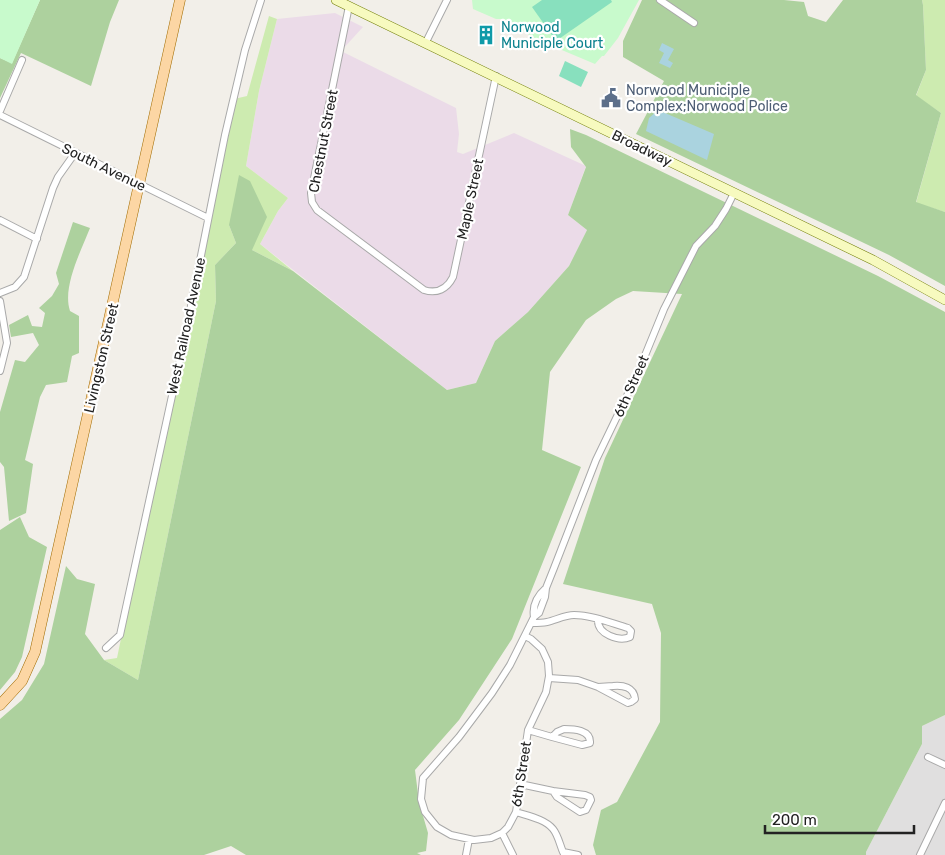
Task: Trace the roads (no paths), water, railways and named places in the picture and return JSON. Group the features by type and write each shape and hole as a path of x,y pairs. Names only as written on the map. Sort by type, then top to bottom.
{"main road":[{"name":"Livingston Street","path":"0,705 15,691 22,681 35,652 180,0"}],"street":[{"name":"West Railroad Avenue","path":"106,648 120,634 185,336 238,78 261,0"},
{"name":"Broadway","path":"336,0 873,260 945,300"},
{"path":"426,42 447,0"},
{"path":"660,0 694,23"},
{"name":"Chestnut Street","path":"349,6 311,193 312,202 317,210 417,286"},
{"path":"0,111 22,60"},
{"name":"Maple Street","path":"417,286 428,292 439,291 448,285 454,277 496,76"},
{"name":"South Avenue","path":"0,115 208,218"},
{"path":"0,293 15,288 24,277 53,188 61,172 75,153"},
{"name":"6th Street","path":"525,636 542,649 548,662 549,678 546,692 528,730 516,812 508,827 502,833 486,840 469,840 444,832 428,818 421,799 422,781 492,693 510,665 533,620 539,613 546,588 596,460 637,375 664,309 696,246 714,226 734,193"},
{"path":"0,220 37,240"},
{"path":"0,301 7,343 0,371"},
{"path":"533,620 548,622 575,615 598,620 628,628 631,632 630,637 621,638 604,633 599,627 598,620"},
{"path":"549,678 578,680 598,687 628,702 635,699 632,690 624,686 598,687"},
{"path":"528,730 552,737 582,745 589,744 591,741 587,734 571,729 561,730 552,737"},
{"path":"928,757 945,765"},
{"path":"520,784 585,795 590,797 591,800 586,810 580,812 557,797 553,791"},
{"path":"920,855 945,803"},
{"path":"516,812 540,820 550,826 564,854 578,855"},
{"path":"502,833 513,855"},
{"path":"466,855 469,840"}],"water":[{"path":"662,43 674,49 668,60 673,63 670,68 659,63 664,53 659,50"},
{"path":"658,110 714,134 707,160 646,131 649,118"}],"place":[{"name":"Norwood Municiple Court","path":"486,35"},
{"name":"Norwood Municiple Complex;Norwood Police","path":"611,98"}]}
